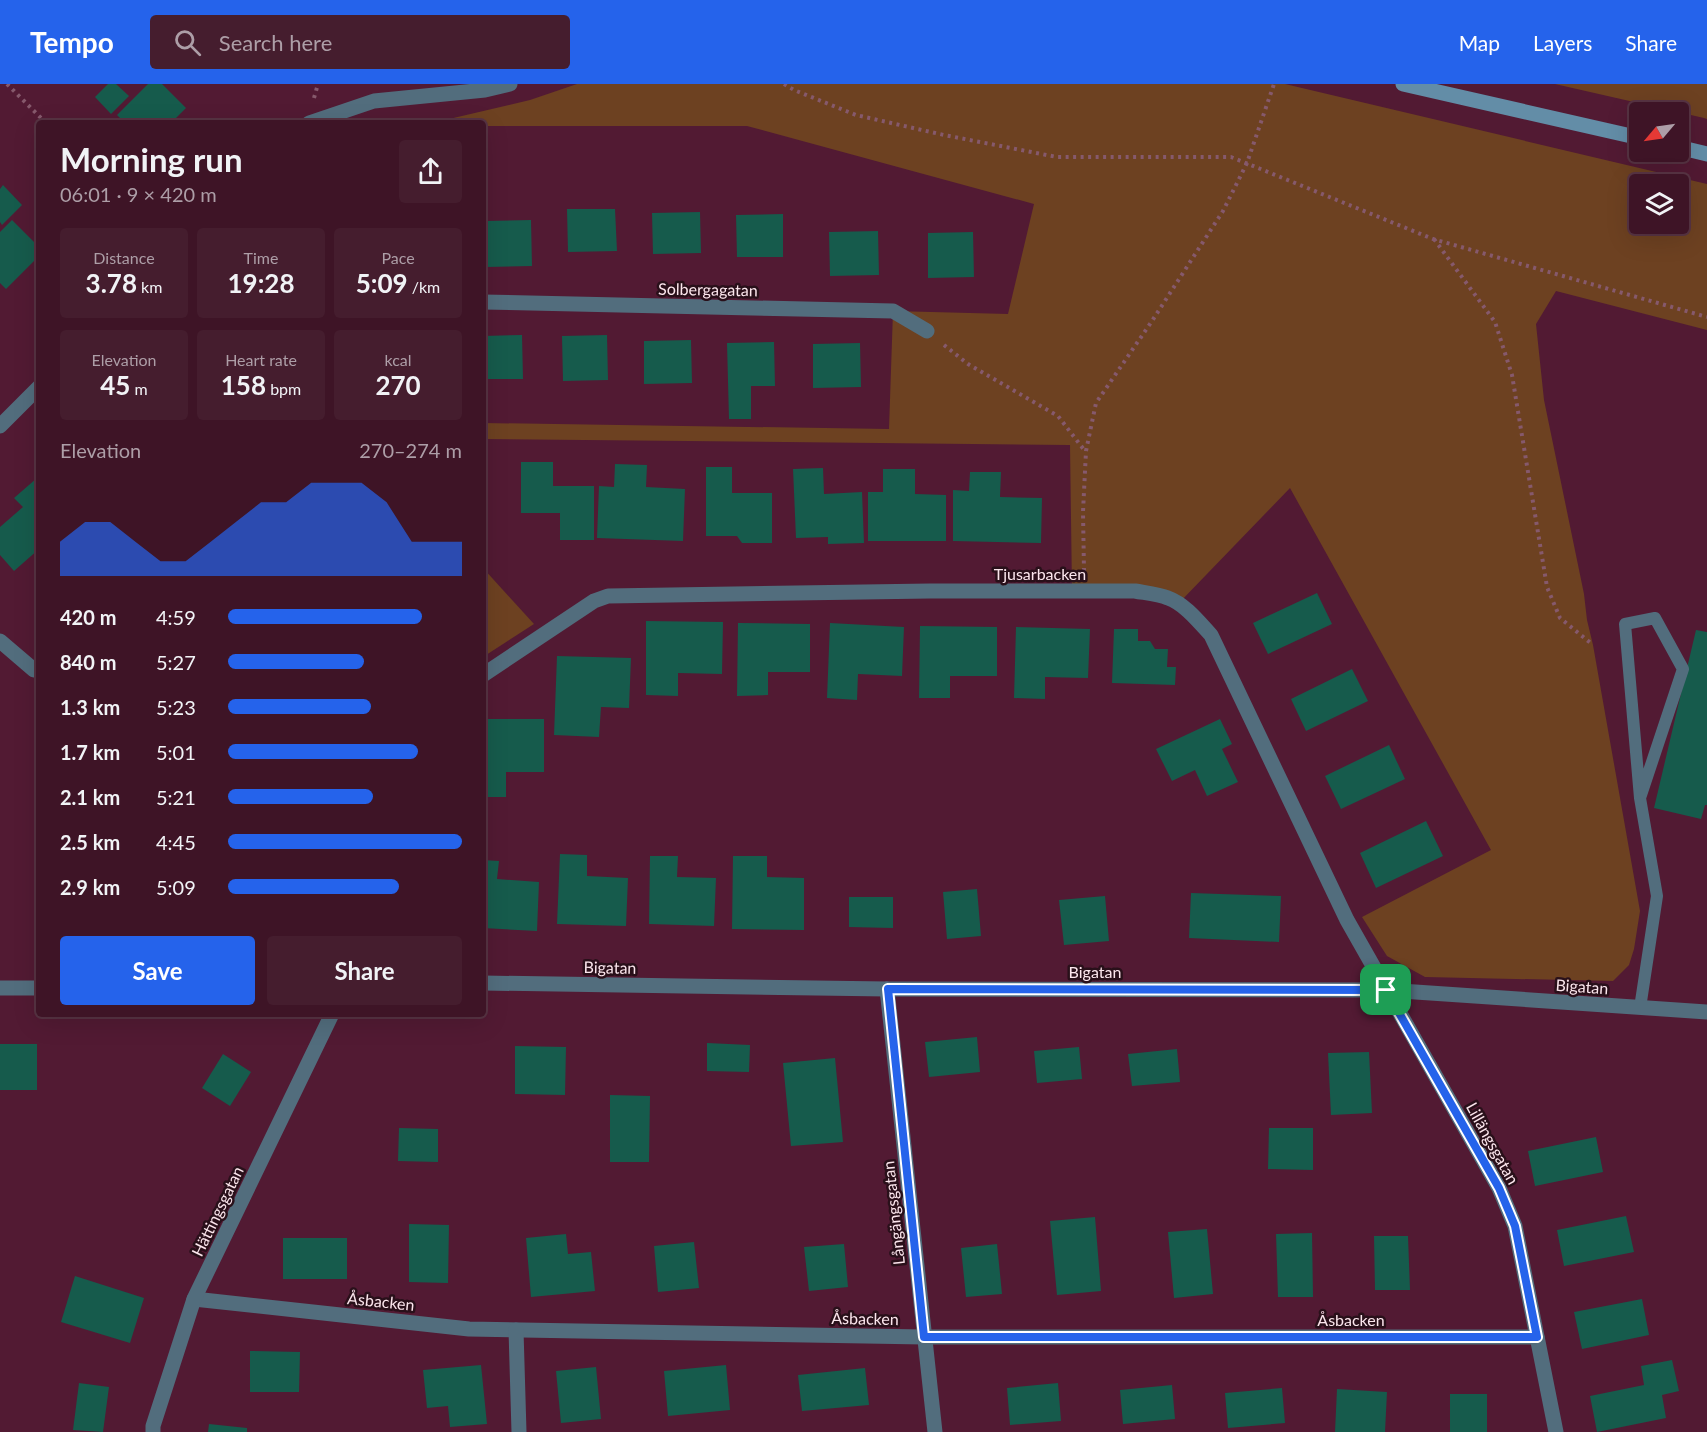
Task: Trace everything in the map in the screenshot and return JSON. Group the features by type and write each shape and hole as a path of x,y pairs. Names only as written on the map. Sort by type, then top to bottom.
{"main road":[{"path":"1403,84 1629,135"},
{"path":"1689,150 1707,154"}],"street":[{"path":"318,120 374,101 485,90 510,84"},
{"name":"Solbergagatan","path":"486,302 893,311 927,331"},
{"path":"0,426 36,390"},
{"name":"Tjusarbacken","path":"486,673 594,601 608,596 930,591 1135,591 1168,598 1194,617 1211,635 1347,920 1386,990"},
{"path":"0,641 36,670"},
{"name":"Bigatan","path":"486,983 888,989 1386,990 1707,1012"},
{"path":"0,988 36,988"},
{"name":"Långängsgatan","path":"888,989 935,1432"},
{"name":"Lillängsgatan","path":"1386,990 1499,1188 1515,1226 1556,1432"},
{"name":"Hättingsgatan","path":"153,1432 194,1299 331,1017"},
{"name":"Åsbacken","path":"194,1299 469,1329 924,1337 1537,1337"},
{"path":"516,1330 519,1432"}],"lane":[{"path":"1640,798 1683,669 1655,618 1624,624 1640,798 1657,896 1640,1008"}],"path":[{"path":"8,84 43,120"},
{"path":"784,84 856,115 1057,157 1231,157 1433,239 1707,317"},
{"path":"1084,591 1083,512 1086,452 1096,403 1223,211 1247,163 1274,84"},
{"path":"1433,239 1495,322 1512,375 1547,587 1560,618 1593,645"},
{"path":"927,331 968,364 1058,416 1086,452"}],"shaded area":[{"path":"577,84 1285,84 1665,174 1629,174 1629,234 1689,234 1689,180 1707,184 1707,330 1556,291 1536,324 1544,400 1584,594 1640,911 1629,965 1613,981 1425,977 1387,956 1362,917 1491,850 1290,488 1178,604 1169,598 1072,591 1070,445 486,439 486,423 889,429 893,311 1008,314 1034,204 747,126 486,126 486,120 445,120 530,100"},
{"path":"1555,84 1707,84 1707,119 1689,115 1689,102 1634,102"},
{"path":"486,571 534,624 486,655"}],"building":[{"path":"108,84 116,84 129,96 111,114 95,97"},
{"path":"148,84 162,84 186,108 174,120 122,120 117,115"},
{"path":"3,185 22,205 2,225 0,222 0,189"},
{"path":"567,209 615,209 617,251 568,252"},
{"path":"700,212 701,253 653,254 652,213"},
{"path":"783,214 783,257 737,257 736,215"},
{"path":"12,220 36,244 36,259 6,289 0,283 0,232"},
{"path":"531,220 532,266 486,267 486,221"},
{"path":"878,231 879,275 830,276 829,232"},
{"path":"973,232 974,277 928,278 928,233"},
{"path":"522,335 523,379 486,379 486,336"},
{"path":"607,335 608,380 563,381 562,336"},
{"path":"691,340 692,383 644,384 644,341"},
{"path":"774,342 775,386 751,386 751,419 729,419 727,343"},
{"path":"860,343 861,387 813,388 813,344"},
{"path":"521,462 553,462 553,486 594,486 594,540 560,540 560,513 521,513"},
{"path":"615,464 647,465 646,487 685,489 683,541 597,538 599,486 614,487"},
{"path":"706,467 732,467 732,493 772,493 772,543 742,543 737,536 706,536"},
{"path":"823,468 824,494 862,492 864,543 828,544 828,537 796,538 793,469"},
{"path":"883,469 915,469 915,494 946,495 946,541 868,541 868,492 883,492"},
{"path":"970,472 1001,472 1000,497 1042,498 1041,543 953,541 953,490 969,491"},
{"path":"36,479 36,552 14,571 0,555 0,527 23,507 14,498"},
{"path":"1317,593 1332,624 1268,654 1253,623"},
{"path":"646,621 723,622 722,674 678,673 678,696 646,695"},
{"path":"738,623 810,624 810,672 768,672 768,695 737,696"},
{"path":"830,623 904,627 902,676 858,674 857,700 827,698"},
{"path":"920,626 997,627 997,676 950,676 950,698 919,698"},
{"path":"1016,627 1090,629 1088,678 1045,677 1045,699 1014,698"},
{"path":"1114,629 1138,629 1138,641 1150,641 1155,649 1168,649 1167,667 1176,667 1175,685 1112,683"},
{"path":"1696,630 1707,632 1707,805 1705,805 1701,819 1654,808"},
{"path":"557,656 631,658 629,708 601,707 599,737 554,735"},
{"path":"1352,669 1368,701 1306,731 1291,699"},
{"path":"486,719 544,719 544,772 506,772 506,797 486,797"},
{"path":"1220,719 1232,744 1222,749 1238,782 1207,796 1195,770 1172,781 1156,749"},
{"path":"1389,745 1405,779 1341,809 1325,776"},
{"path":"1426,821 1443,856 1376,888 1360,853"},
{"path":"560,854 587,855 587,876 628,878 626,926 557,924"},
{"path":"650,856 678,856 677,877 716,878 714,926 649,924"},
{"path":"733,856 767,856 767,877 804,878 804,930 732,929"},
{"path":"486,860 499,861 497,879 539,882 537,931 486,928"},
{"path":"977,889 981,936 947,939 943,892"},
{"path":"1191,893 1281,896 1279,942 1189,938"},
{"path":"1105,896 1109,941 1064,945 1059,900"},
{"path":"849,897 893,897 893,928 849,927"},
{"path":"977,1037 980,1072 929,1077 925,1042"},
{"path":"707,1043 750,1045 749,1072 707,1071"},
{"path":"0,1044 37,1044 37,1090 0,1090"},
{"path":"515,1046 566,1047 565,1095 515,1094"},
{"path":"1079,1047 1082,1079 1037,1083 1034,1051"},
{"path":"1177,1049 1180,1082 1132,1086 1128,1054"},
{"path":"1369,1052 1372,1113 1331,1115 1328,1053"},
{"path":"223,1054 251,1072 230,1106 202,1088"},
{"path":"835,1058 843,1142 791,1146 783,1063"},
{"path":"610,1095 650,1096 649,1162 610,1162"},
{"path":"399,1128 438,1129 438,1162 398,1161"},
{"path":"1269,1128 1313,1128 1313,1170 1268,1169"},
{"path":"1596,1137 1603,1172 1535,1186 1528,1151"},
{"path":"1626,1216 1634,1252 1564,1266 1557,1230"},
{"path":"1095,1217 1101,1291 1057,1295 1050,1221"},
{"path":"409,1224 449,1225 448,1283 409,1282"},
{"path":"1207,1229 1213,1294 1174,1298 1168,1232"},
{"path":"1312,1233 1313,1297 1278,1297 1276,1234"},
{"path":"566,1234 568,1254 591,1252 595,1291 531,1297 526,1238"},
{"path":"1374,1236 1408,1236 1410,1290 1375,1290"},
{"path":"283,1238 347,1238 347,1279 283,1279"},
{"path":"694,1242 699,1288 658,1292 654,1246"},
{"path":"844,1244 848,1287 809,1291 804,1247"},
{"path":"997,1244 1002,1294 966,1297 961,1248"},
{"path":"75,1276 144,1298 130,1343 61,1322"},
{"path":"1642,1299 1649,1335 1582,1349 1574,1312"},
{"path":"250,1351 300,1352 299,1392 250,1392"},
{"path":"1672,1360 1679,1391 1662,1395 1666,1418 1597,1432 1590,1396 1644,1385 1641,1366"},
{"path":"481,1365 487,1424 450,1427 448,1406 427,1408 423,1370"},
{"path":"726,1365 730,1410 668,1416 664,1371"},
{"path":"596,1367 601,1419 561,1423 556,1371"},
{"path":"865,1368 869,1405 802,1411 798,1375"},
{"path":"79,1383 109,1387 103,1432 73,1430"},
{"path":"1058,1383 1061,1421 1010,1425 1007,1388"},
{"path":"1172,1385 1175,1419 1123,1424 1120,1390"},
{"path":"1282,1388 1285,1423 1228,1428 1225,1393"},
{"path":"1337,1389 1387,1392 1385,1432 1335,1432"},
{"path":"1450,1394 1487,1394 1487,1432 1450,1432"},
{"path":"209,1424 247,1428 247,1432 208,1432"}],"route":[{"path":"888,989 1386,990 1499,1188 1515,1226 1537,1337 924,1337 888,989"}]}
